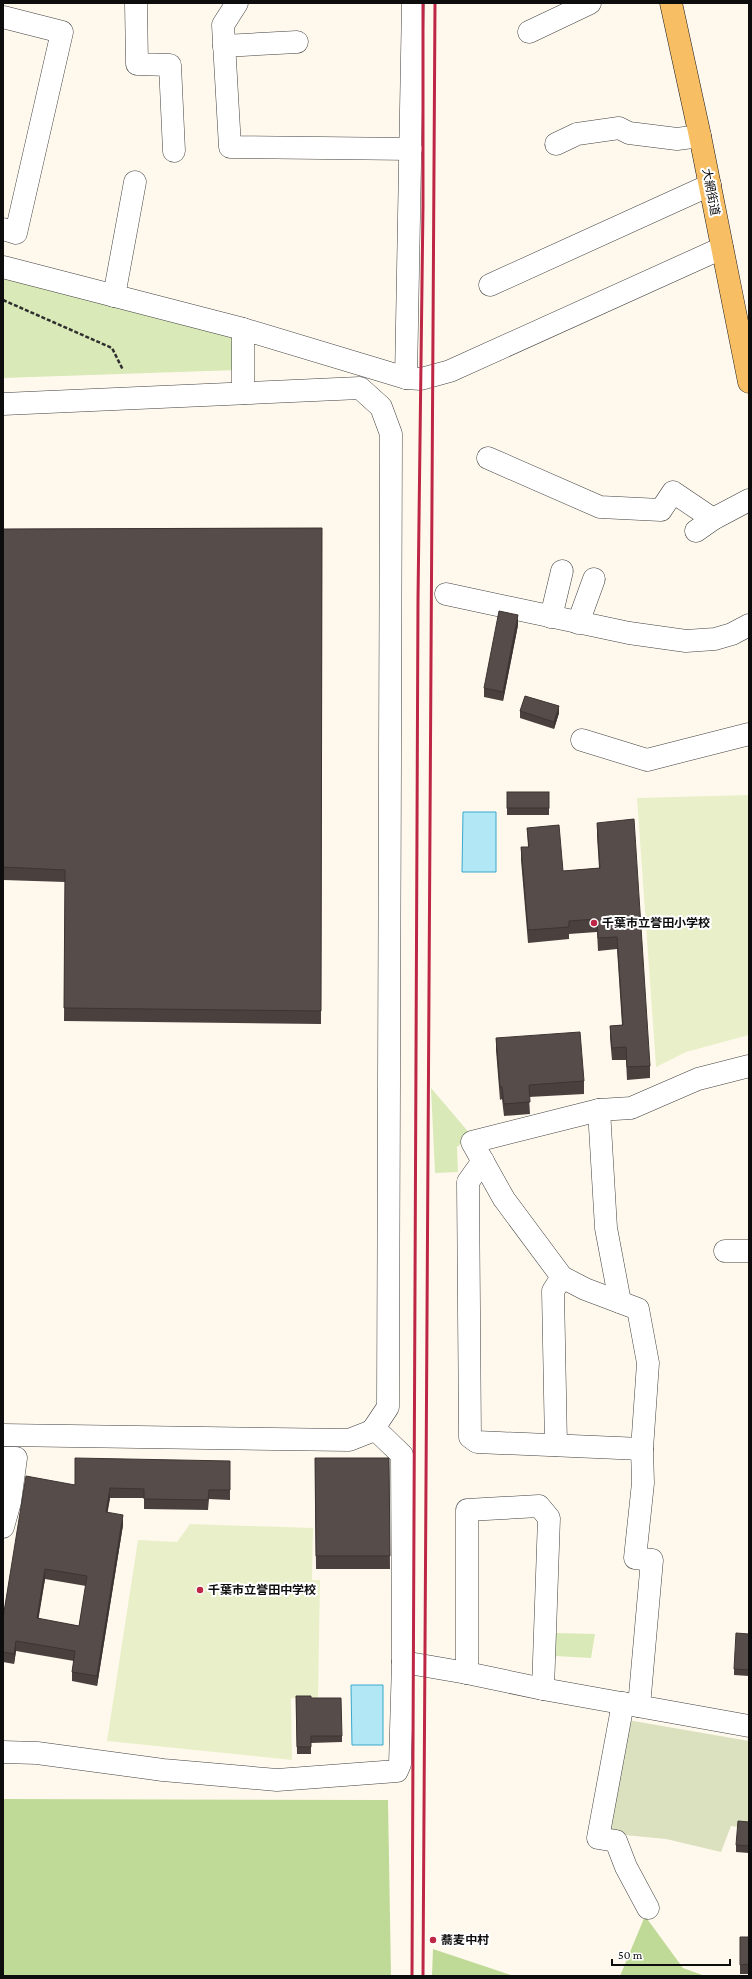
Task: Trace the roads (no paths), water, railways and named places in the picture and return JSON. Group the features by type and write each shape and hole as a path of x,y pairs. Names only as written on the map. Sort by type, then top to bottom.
{"main road":[{"name":"大網街道","path":"671,3 700,136 749,382"}],"street":[{"path":"136,3 137,64 170,64 174,151"},
{"path":"237,3 223,25 230,147 411,149"},
{"path":"406,378 413,3"},
{"path":"529,32 590,3"},
{"path":"3,18 62,32 16,233 3,229"},
{"path":"224,46 297,42"},
{"path":"556,144 577,134 620,128 629,133 677,139 700,136"},
{"path":"114,296 135,182"},
{"path":"490,285 710,185"},
{"path":"3,267 243,329 406,378 421,379 450,371 722,248"},
{"path":"243,329 243,393"},
{"path":"3,404 360,388 381,407 391,434 388,1407 372,1431 349,1440 3,1435"},
{"path":"488,458 600,507 661,510 673,492 705,525 749,500"},
{"path":"551,617 562,571"},
{"path":"578,623 594,579"},
{"path":"446,594 629,633 686,641 715,638 732,634 749,625"},
{"path":"582,740 647,760 749,734"},
{"path":"648,1908 626,1867 616,1841 598,1838 645,1653 652,1560 635,1558 642,1483 642,1449 648,1363 638,1309 585,1289 562,1277 504,1199 472,1142 599,1110 632,1108 698,1079 749,1066"},
{"path":"599,1110 606,1228 620,1302"},
{"path":"483,1161 468,1182 470,1437 477,1442 642,1449"},
{"path":"725,1250 749,1251"},
{"path":"556,1445 553,1291 562,1277"},
{"path":"3,1752 38,1753 163,1770 277,1780 397,1771 400,1764 403,1662 402,1456 374,1428"},
{"path":"3,1458 16,1458 10,1502 3,1527"},
{"path":"467,1673 467,1510 539,1506 549,1518 543,1690"},
{"path":"403,1662 467,1673 543,1690 631,1704 749,1726"}],"water":[{"path":"463,812 496,812 496,872 462,872"},
{"path":"351,1685 383,1685 383,1745 352,1745"}],"railway":[{"path":"412,1976 418,599 423,205 423,3"},
{"path":"423,1976 435,3"}],"place":[{"name":"千葉市立誉田小学校","path":"594,923"},
{"name":"千葉市立誉田中学校","path":"200,1590"},
{"name":"蕎麦中村","path":"433,1940"}]}
